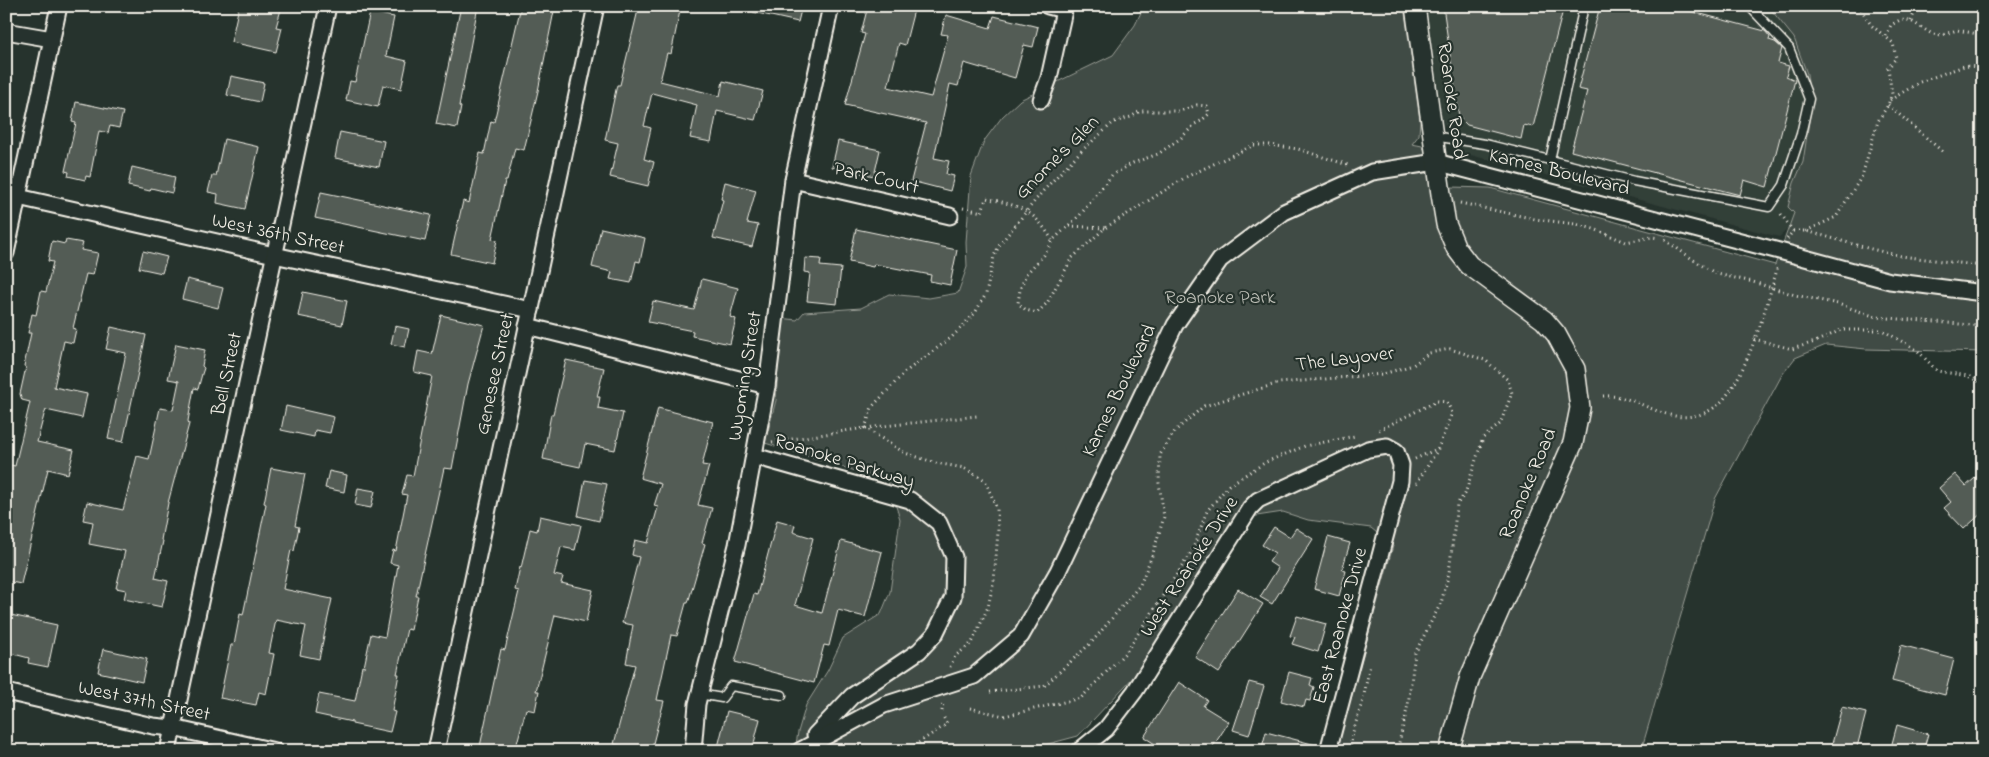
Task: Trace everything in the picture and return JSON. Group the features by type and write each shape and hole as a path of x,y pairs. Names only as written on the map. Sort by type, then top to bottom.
{"street":[{"path":"6,253 59,6"},
{"name":"Bell Street","path":"168,751 328,6"},
{"name":"Genesee Street","path":"436,751 596,6"},
{"name":"Wyoming Street","path":"693,751 697,704 737,545 767,386 793,180 831,6"},
{"path":"1041,100 1049,78 1064,8 1048,6"},
{"name":"Roanoke Road","path":"1415,6 1446,224 1456,248 1469,265 1544,320 1556,334 1575,369 1580,408 1574,443 1470,676 1449,751"},
{"path":"6,31 52,39"},
{"name":"Karnes Boulevard","path":"800,749 884,705 974,676 1021,636 1058,571 1174,325 1220,260 1284,212 1372,172 1436,162 1890,281 1970,293 1983,293"},
{"name":"Park Court","path":"793,180 954,211"},
{"name":"West 36th Street","path":"18,197 530,310"},
{"path":"527,326 767,386"},
{"path":"1378,448 1387,446 1396,451 1401,465"},
{"name":"West Roanoke Drive","path":"1079,751 1106,729 1134,691 1250,508 1258,500 1271,492 1368,449 1378,448"},
{"name":"Roanoke Parkway","path":"755,450 910,500 939,523 954,556 953,597 935,634 919,651 852,696 826,725 800,749"},
{"name":"East Roanoke Drive","path":"1328,751 1400,481 1401,465"},
{"name":"West 37th Street","path":"6,692 153,726 173,728 275,751"}],"lane":[{"path":"1550,160 1584,6"},
{"path":"1433,136 1485,144 1634,181 1769,207 1784,185 1801,134 1809,99 1789,48 1748,6"},
{"path":"700,694 722,698 731,686 782,695"}],"path":[{"path":"1806,231 1836,217 1862,176 1878,121 1888,105 1892,94 1888,68 1896,58 1893,43 1870,26 1859,6"},
{"path":"1911,21 1917,6"},
{"path":"1886,36 1891,25 1900,20 1911,21 1932,34 1942,35 1957,30 1983,35"},
{"path":"1890,100 1920,82 1964,66 1983,67"},
{"name":"Gnome's Glen","path":"865,428 872,406 905,372 952,337 974,314 986,294 994,256 1000,244 1043,191 1114,122 1131,117 1140,111 1180,111 1197,104 1207,106 1209,114 1195,124 1181,138 1158,154 1133,163 1112,175 1100,192 1080,215 1053,240 1044,255 1026,274 1018,302 1026,310 1037,313 1047,303 1072,258 1106,228 1186,177 1254,145 1270,144 1298,150 1372,172"},
{"path":"1888,105 1943,152"},
{"path":"1459,197 1460,203 1535,219 1575,224 1594,229 1626,242 1652,237 1666,240 1700,265 1717,274 1772,287 1795,295 1838,304 1876,317 1983,326"},
{"path":"954,211 982,212 986,198 1027,210 1045,227 1053,240"},
{"path":"1781,214 1792,231"},
{"path":"1068,226 1106,228"},
{"path":"1603,396 1614,395 1627,398 1674,416 1688,418 1703,414 1720,403 1731,388 1754,340 1788,235 1792,231 1806,231 1901,256 1983,266"},
{"path":"1754,340 1792,349 1815,342 1841,330 1882,330 1917,350 1937,371 1968,376 1983,384"},
{"name":"The Layover","path":"990,692 1044,686 1092,642 1140,585 1153,553 1164,517 1159,483 1160,455 1175,431 1204,406 1279,383 1383,374 1413,365 1429,353 1450,349 1485,360 1508,380 1512,393 1500,424 1483,438 1465,494 1457,504 1449,573 1441,603 1415,653 1408,705 1397,751"},
{"path":"1378,448 1376,432 1437,401 1447,402 1452,413 1437,449 1416,485"},
{"path":"755,450 865,428 977,416"},
{"path":"865,428 906,453 936,463 964,468 985,480 998,509 994,580 988,607 972,642 955,656 947,674 945,685"},
{"path":"970,708 1004,716 1080,698 1131,645 1192,552 1207,512 1229,485 1266,462 1305,446 1358,436"},
{"path":"1401,465 1437,449"},
{"path":"1350,751 1352,734 1363,700 1370,659"},
{"path":"906,751 947,724 943,716"}],"shaded area":[{"path":"1426,6 1768,6 1794,38 1807,74 1811,108 1803,162 1794,183 1795,214 1788,229 1779,237 1463,153 1450,137 1442,119"}],"green space":[{"name":"Roanoke Park","path":"1144,6 1404,6 1420,121 1419,135 1412,144 1422,146 1450,187 1490,188 1775,265 1794,213 1788,207 1794,183 1803,162 1811,108 1807,74 1794,38 1768,6 1983,6 1983,352 1866,349 1826,345 1795,358 1782,375 1715,499 1641,751 1336,751 1393,546 1371,528 1308,520 1283,512 1237,519 1139,671 1078,736 1022,751 795,751 798,732 806,705 828,670 843,638 881,614 890,592 900,519 888,481 765,443 776,400 781,318 797,320 804,312 861,308 889,294 929,298 958,293 967,267 966,242 971,176 984,141 1002,117 1020,100 1113,55 1135,25"}],"building":[{"path":"239,6 282,6 276,27 282,28 276,52 231,42"},
{"path":"461,6 478,6 459,106 461,107 457,128 436,124"},
{"path":"521,6 555,6 524,150 515,148 507,181 505,181 492,239 497,240 492,263 451,254 463,201 469,203 480,153 484,154 491,121 494,122"},
{"path":"639,6 681,6 671,54 667,53 660,81 720,96 723,81 763,91 755,120 717,111 711,142 690,138 697,105 652,93 644,126 651,128 644,159 654,162 648,186 610,177 618,143 605,140 617,85 620,85"},
{"path":"754,6 802,6 798,22 753,12"},
{"path":"868,6 915,6 905,45 899,43 888,87 931,97 948,35 941,34 946,15 990,28 994,16 1038,27 1033,47 1024,45 1015,78 964,63 958,86 950,84 934,158 949,161 946,174 954,176 950,191 911,181 926,123 845,105 865,34 861,33"},
{"path":"1443,6 1564,6 1533,127 1524,125 1521,139 1467,125 1459,117"},
{"path":"1600,6 1671,6 1765,31 1770,37 1769,40 1782,48 1778,63 1789,66 1786,76 1795,80 1767,187 1744,180 1740,195 1571,151 1587,91 1578,89"},
{"path":"370,12 394,17 386,56 407,61 401,89 383,85 378,107 346,100 350,81 355,82"},
{"path":"231,76 264,83 260,102 227,95"},
{"path":"76,102 123,112 119,128 110,126 108,133 99,131 90,177 86,176 85,180 68,176 69,172 65,171 76,123 72,122"},
{"path":"340,132 384,141 379,167 335,158"},
{"path":"224,139 259,147 245,209 217,203 218,194 208,192 212,176 216,176"},
{"path":"838,141 880,150 874,176 832,167"},
{"path":"132,167 175,177 172,193 151,188 150,191 128,186"},
{"path":"725,182 756,190 747,223 758,225 752,247 713,238 723,200 721,199"},
{"path":"321,192 431,215 425,241 315,218"},
{"path":"601,228 645,238 640,262 636,261 631,283 610,279 612,272 592,267"},
{"path":"856,229 957,250 950,285 930,281 931,275 874,264 873,267 849,262"},
{"path":"66,240 83,243 81,250 98,253 93,275 86,274 73,328 76,329 73,343 64,341 54,387 87,394 82,418 46,410 44,415 37,442 74,450 68,474 48,469 21,584 6,581 6,464 15,466 30,402 22,400 20,394 26,367 24,366 31,333 28,333 32,314 36,315 41,291 46,292 53,262 48,261 52,241 65,244"},
{"path":"143,251 167,257 162,273 139,268"},
{"path":"805,258 821,259 820,266 841,268 837,304 807,301 810,273 804,272"},
{"path":"187,279 223,288 218,308 182,299"},
{"path":"702,279 738,288 730,317 736,319 730,344 692,336 693,331 648,322 653,301 694,310"},
{"path":"303,292 347,301 342,325 298,316"},
{"path":"441,315 484,325 468,384 452,469 444,468 416,596 418,596 411,630 407,629 397,674 399,674 392,711 395,712 390,732 315,714 319,694 355,701 371,634 385,637 398,565 390,563 393,550 396,551 407,495 402,494 407,475 413,476 432,376 414,372 418,351 432,354"},
{"path":"395,326 409,329 405,347 391,344"},
{"path":"111,327 146,335 123,442 108,439 126,353 106,349"},
{"path":"176,344 205,350 202,366 204,368 198,389 194,388 189,424 168,503 161,540 163,541 155,578 168,581 162,607 124,599 126,590 116,588 125,551 89,544 93,522 83,520 87,502 123,510 137,456 149,459 160,408 173,410 179,381 168,379"},
{"path":"566,360 604,368 597,397 600,397 598,408 623,413 615,450 585,444 580,467 543,459 551,414 553,414"},
{"path":"286,406 334,417 330,433 315,430 314,437 281,430"},
{"path":"658,408 713,422 702,465 709,466 698,505 712,508 702,543 705,544 688,603 686,603 677,636 671,635 657,700 664,701 651,751 642,751 614,744 635,665 626,663 633,625 622,623 639,557 632,555 635,540 648,543 658,507 654,506 661,484 640,478"},
{"path":"271,468 305,474 295,526 299,527 294,551 291,550 283,589 332,599 319,659 300,655 306,626 276,620 269,653 274,654 266,694 259,692 256,705 220,698 231,645 234,645 240,614 243,615 266,504 264,503"},
{"path":"329,471 347,475 344,492 325,488"},
{"path":"1983,471 1983,512 1964,529 1944,508 1951,502 1939,488 1955,474 1966,486"},
{"path":"585,480 607,484 599,521 578,516"},
{"path":"358,488 375,491 371,508 355,505"},
{"path":"540,516 581,525 575,550 561,547 554,575 563,577 561,583 593,590 586,622 555,615 536,691 539,691 535,711 526,709 515,751 479,751 501,649 505,650 519,591 515,590 520,567 530,529 537,531"},
{"path":"777,520 795,525 793,532 813,538 795,605 822,613 841,541 882,552 865,617 838,610 829,646 824,645 814,683 735,662 754,594 757,595"},
{"path":"1274,527 1290,537 1296,528 1313,539 1272,604 1260,597 1278,568 1269,562 1275,553 1262,545"},
{"path":"1328,537 1350,543 1342,570 1346,571 1339,596 1314,589"},
{"path":"1238,589 1263,604 1219,673 1195,657"},
{"path":"6,614 57,625 48,667 28,663 29,658 6,652"},
{"path":"1297,616 1326,624 1318,652 1292,644 1295,637 1290,636"},
{"path":"1901,645 1954,659 1945,695 1892,681"},
{"path":"103,649 147,659 142,682 98,672"},
{"path":"1289,672 1312,678 1310,685 1314,687 1310,701 1306,700 1304,707 1281,701"},
{"path":"1179,682 1207,700 1203,706 1229,722 1210,751 1166,751 1144,737"},
{"path":"1249,682 1264,686 1249,735 1233,730"},
{"path":"1842,707 1866,713 1856,751 1830,751"},
{"path":"727,711 760,719 752,751 717,751"},
{"path":"1897,725 1928,734 1923,751 1890,751"},
{"path":"1266,732 1320,746 1319,751 1261,751"}]}
